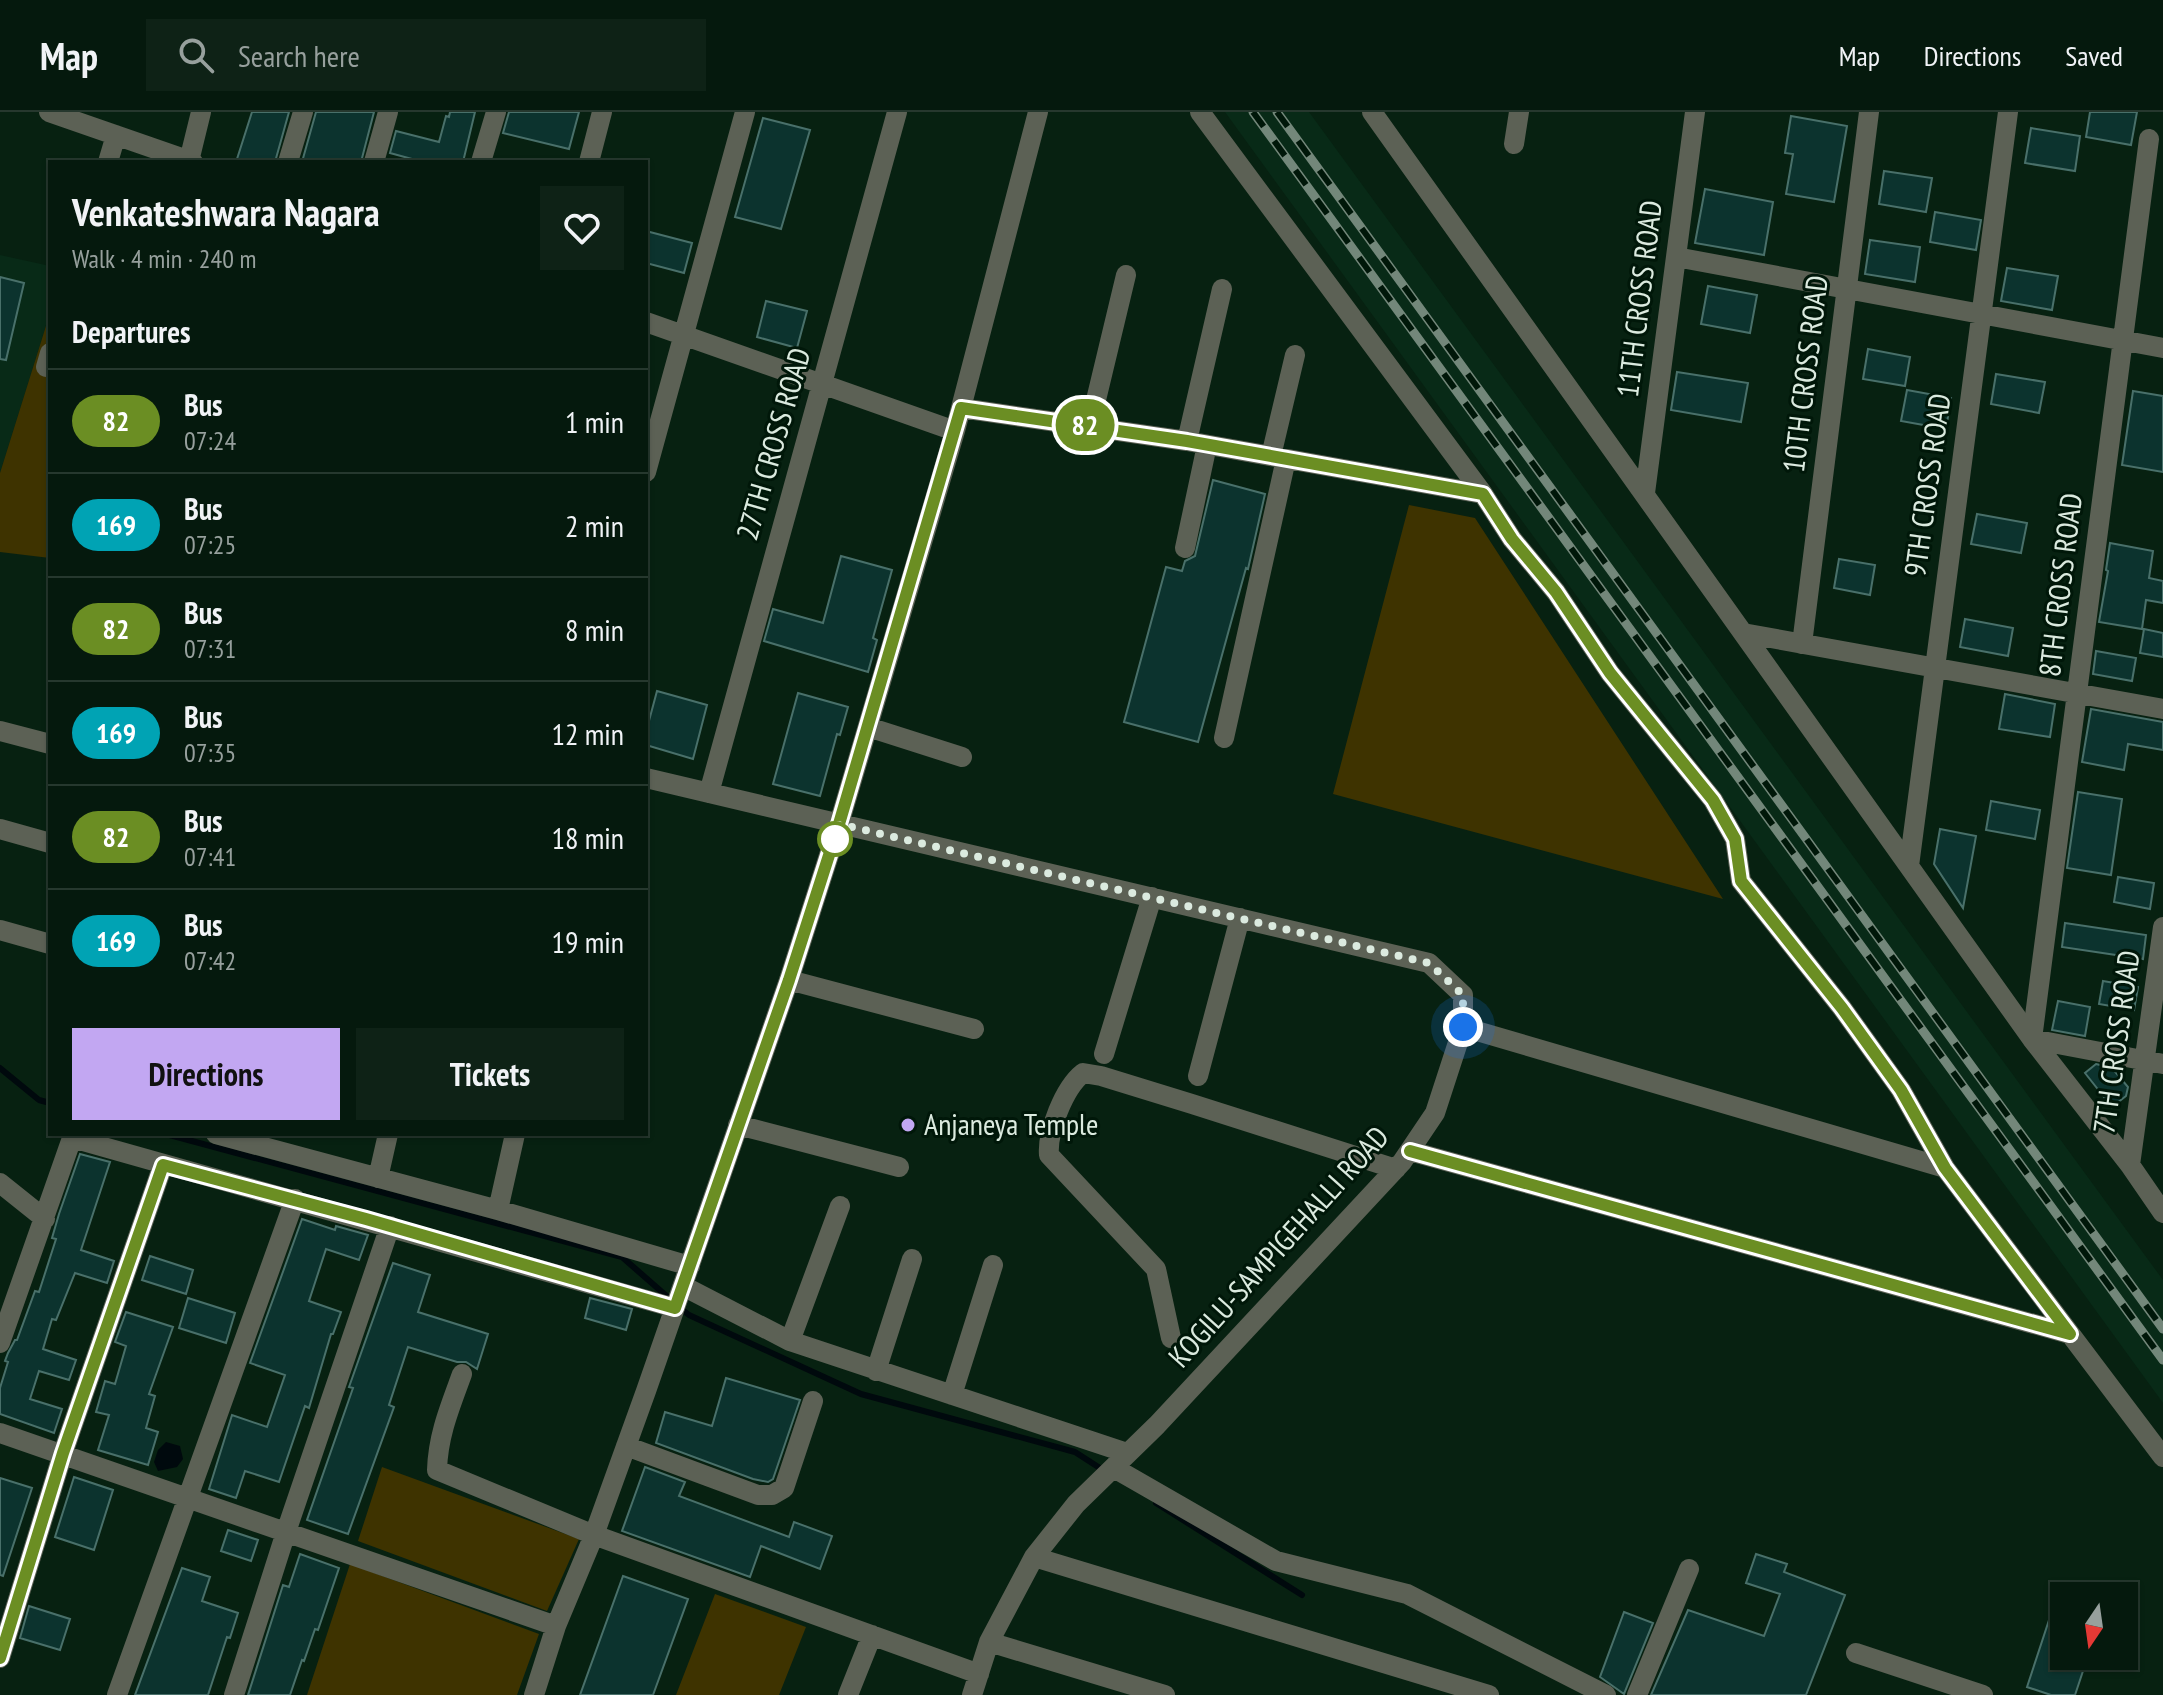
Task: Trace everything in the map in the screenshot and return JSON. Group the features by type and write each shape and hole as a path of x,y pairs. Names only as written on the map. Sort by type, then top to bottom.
{"street":[{"path":"49,112 92,119 116,135 188,160"},
{"path":"191,160 201,112"},
{"path":"289,160 303,112"},
{"path":"375,160 388,112"},
{"path":"482,160 496,112"},
{"path":"590,160 602,112"},
{"path":"648,464 745,112"},
{"name":"27TH CROSS ROAD","path":"709,793 897,112"},
{"path":"534,1695 556,1626 594,1535 690,1266 789,980 839,824 955,431 1038,112"},
{"path":"1200,112 1483,494 1512,539 1556,592 1610,673 1713,800 1735,839 1741,881 1842,1008 1901,1090 1945,1168 2163,1457"},
{"path":"1372,112 2032,1039 2130,1165 2163,1213"},
{"path":"1514,144 1519,112"},
{"name":"11TH CROSS ROAD","path":"1645,493 1695,112"},
{"name":"10TH CROSS ROAD","path":"1802,644 1869,112"},
{"name":"9TH CROSS ROAD","path":"1909,866 2008,112"},
{"path":"109,160 116,135"},
{"name":"8TH CROSS ROAD","path":"2032,1039 2149,139"},
{"path":"1676,257 2163,348"},
{"path":"1090,425 1126,275"},
{"path":"1185,548 1197,443 1222,289"},
{"path":"648,323 955,431"},
{"path":"1224,738 1295,355"},
{"path":"961,408 1090,425 1483,494"},
{"path":"1743,633 2163,709"},
{"path":"868,727 962,757"},
{"path":"0,731 48,743"},
{"name":"KOGILU-SAMPIGEHALLI ROAD","path":"648,778 1429,963 1463,995 1463,1027 1435,1113 1410,1151 1157,1425 1076,1504 1034,1557 989,1642 972,1695"},
{"path":"0,829 48,842"},
{"path":"1104,1054 1152,897"},
{"path":"1198,1076 1240,918"},
{"name":"7TH CROSS ROAD","path":"2130,1165 2154,1062 2163,927"},
{"path":"0,930 48,943"},
{"path":"789,980 974,1029"},
{"path":"1463,1027 1945,1168"},
{"path":"2032,1039 2154,1062"},
{"path":"1171,1338 1156,1269 1049,1155 1048,1140 1067,1094 1072,1082 1083,1073 1101,1076 1396,1169"},
{"path":"738,1125 899,1167"},
{"path":"230,1136 286,1144 378,1178 690,1266"},
{"path":"378,1178 388,1136"},
{"path":"498,1210 515,1136"},
{"path":"0,1343 72,1138 390,1226 678,1299 790,1341 952,1395 1114,1467 1276,1561 1407,1594 1606,1695"},
{"path":"1410,1151 2070,1334"},
{"path":"0,1658 63,1453 163,1165"},
{"path":"0,1183 45,1219"},
{"path":"117,1695 295,1199"},
{"path":"790,1341 840,1206"},
{"path":"234,1695 390,1226"},
{"path":"876,1371 912,1259"},
{"path":"952,1395 993,1265"},
{"path":"462,1374 442,1425 437,1470 594,1535 979,1674"},
{"path":"626,1446 758,1495 772,1495 784,1488 813,1401"},
{"path":"0,1433 556,1626"},
{"path":"1034,1557 1489,1695"},
{"path":"1637,1695 1689,1569"},
{"path":"848,1695 872,1635"},
{"path":"989,1642 1165,1695"},
{"path":"1856,1653 1983,1695"}],"shaded area":[{"path":"1225,112 1309,112 2163,1280 2163,1403"},
{"path":"0,255 48,266 48,319 0,473"},
{"path":"48,319 48,558 0,552 0,473"},
{"path":"1409,505 1475,518 1723,899 1333,794"},
{"path":"166,1442 180,1446 183,1459 177,1467 158,1471 154,1462 158,1450"},
{"path":"382,1467 579,1539 547,1611 358,1541"},
{"path":"350,1564 539,1634 517,1695 307,1695"},
{"path":"715,1594 806,1627 779,1695 676,1695"}],"building":[{"path":"252,112 289,112 276,160 237,159"},
{"path":"316,112 374,112 362,160 303,160"},
{"path":"450,112 475,112 463,160 416,160 390,153 396,131 439,142 446,116 449,117"},
{"path":"509,112 579,112 569,149 503,133"},
{"path":"2090,112 2137,112 2131,145 2086,137"},
{"path":"1791,116 1847,126 1834,202 1786,194 1793,154 1785,153"},
{"path":"763,118 810,130 781,229 735,217"},
{"path":"2031,128 2080,136 2075,171 2025,163"},
{"path":"1884,171 1932,178 1926,212 1879,204"},
{"path":"1705,189 1773,202 1764,255 1695,243"},
{"path":"1935,212 1981,220 1976,250 1930,242"},
{"path":"648,232 692,243 684,273 648,264"},
{"path":"1870,240 1920,247 1915,282 1865,274"},
{"path":"2007,268 2058,276 2052,310 2001,301"},
{"path":"0,277 24,283 6,360 0,359"},
{"path":"1708,286 1757,295 1750,333 1701,324"},
{"path":"766,301 807,311 797,348 757,337"},
{"path":"1868,349 1910,357 1905,386 1863,379"},
{"path":"1677,372 1748,383 1741,422 1671,410"},
{"path":"1996,374 2045,382 2039,413 1991,404"},
{"path":"1907,390 1951,398 1946,429 1901,421"},
{"path":"2133,391 2163,396 2163,472 2122,465"},
{"path":"1213,480 1265,494 1248,569 1198,742 1124,722 1166,567 1182,571 1185,561 1195,556"},
{"path":"1977,514 2027,523 2021,553 1971,544"},
{"path":"2110,543 2153,551 2149,578 2163,581 2163,603 2146,600 2142,629 2099,622"},
{"path":"841,556 892,570 873,638 877,640 868,672 764,641 773,609 823,623"},
{"path":"1839,559 1875,565 1870,595 1834,588"},
{"path":"1965,619 2013,628 2008,656 1960,647"},
{"path":"2144,629 2163,633 2163,657 2140,653"},
{"path":"2096,651 2136,658 2132,681 2093,674"},
{"path":"657,691 707,705 693,759 648,746 648,725"},
{"path":"798,693 848,707 820,796 773,784"},
{"path":"2005,694 2055,704 2050,737 1999,729"},
{"path":"2091,709 2163,722 2163,750 2128,744 2124,770 2082,762"},
{"path":"2078,792 2122,799 2111,875 2067,868"},
{"path":"1991,801 2040,810 2035,839 1986,830"},
{"path":"1940,829 1976,836 1963,908 1934,864"},
{"path":"2118,877 2154,883 2150,909 2114,902"},
{"path":"2065,923 2146,935 2143,959 2062,947"},
{"path":"2103,981 2138,987 2134,1010 2099,1004"},
{"path":"2058,1001 2090,1007 2085,1036 2052,1030"},
{"path":"2096,1064 2112,1068 2128,1087 2126,1096 2112,1107 2085,1073"},
{"path":"80,1154 110,1162 81,1250 114,1261 107,1283 75,1273 56,1320 52,1319 43,1349 76,1360 69,1380 39,1371 30,1399 62,1409 54,1433 0,1414 0,1388 8,1353 17,1340 35,1291 39,1292 56,1239 52,1238 59,1214"},
{"path":"302,1219 335,1230 336,1226 368,1235 359,1260 326,1249 309,1301 341,1312 331,1334 309,1408 305,1406 279,1482 245,1471 236,1498 209,1489 232,1415 267,1427 285,1375 250,1363"},
{"path":"150,1256 193,1270 186,1294 142,1280"},
{"path":"393,1263 430,1275 418,1312 488,1334 477,1369 466,1362 408,1347 389,1405 394,1407 348,1534 307,1520"},
{"path":"188,1298 235,1313 226,1343 179,1328"},
{"path":"590,1298 632,1309 626,1330 585,1318"},
{"path":"126,1312 173,1327 149,1394 155,1396 146,1428 158,1432 148,1465 98,1450 109,1415 96,1412 105,1381 115,1384 126,1346 115,1342"},
{"path":"726,1378 800,1400 773,1479 768,1482 656,1443 665,1412 712,1426"},
{"path":"645,1467 685,1482 679,1496 789,1537 794,1522 832,1536 820,1569 761,1546 750,1577 622,1531"},
{"path":"74,1477 113,1490 94,1550 55,1537"},
{"path":"0,1478 32,1488 3,1576 0,1575"},
{"path":"228,1530 258,1540 251,1561 221,1551"},
{"path":"300,1554 339,1568 318,1630 315,1629 290,1695 248,1695 283,1585 289,1587"},
{"path":"1756,1554 1787,1564 1784,1572 1845,1595 1806,1695 1651,1695 1688,1610 1764,1636 1780,1594 1746,1583"},
{"path":"182,1568 210,1577 202,1601 238,1613 230,1638 227,1637 208,1695 135,1695"},
{"path":"623,1576 688,1599 653,1695 580,1695"},
{"path":"29,1606 70,1619 60,1650 20,1638"},
{"path":"1624,1612 1653,1623 1624,1694 1600,1677"},
{"path":"2050,1617 2050,1670 2083,1670 2075,1695 2051,1695 2027,1687"}],"waterway":[{"path":"0,1068 39,1100 48,1102"},
{"path":"173,1136 622,1257 670,1299"},
{"path":"679,1307 689,1315 861,1394 1075,1452 1106,1472"},
{"path":"1156,1503 1302,1595"}],"railway":[{"path":"1253,112 2163,1360"},
{"path":"1277,112 2163,1329"}],"bus line":[{"name":"82","path":"0,1658 63,1453 163,1165 295,1199 675,1308 789,980 839,824 961,408 1090,425 1483,494 1512,539 1556,592 1610,673 1713,800 1735,839 1741,881 1842,1008 1901,1090 1945,1168 2070,1334 1410,1151"}],"place":[{"name":"Anjaneya Temple","path":"908,1125"}],"route":[{"path":"835,839 839,824 1429,963 1463,995 1463,1027"}]}
